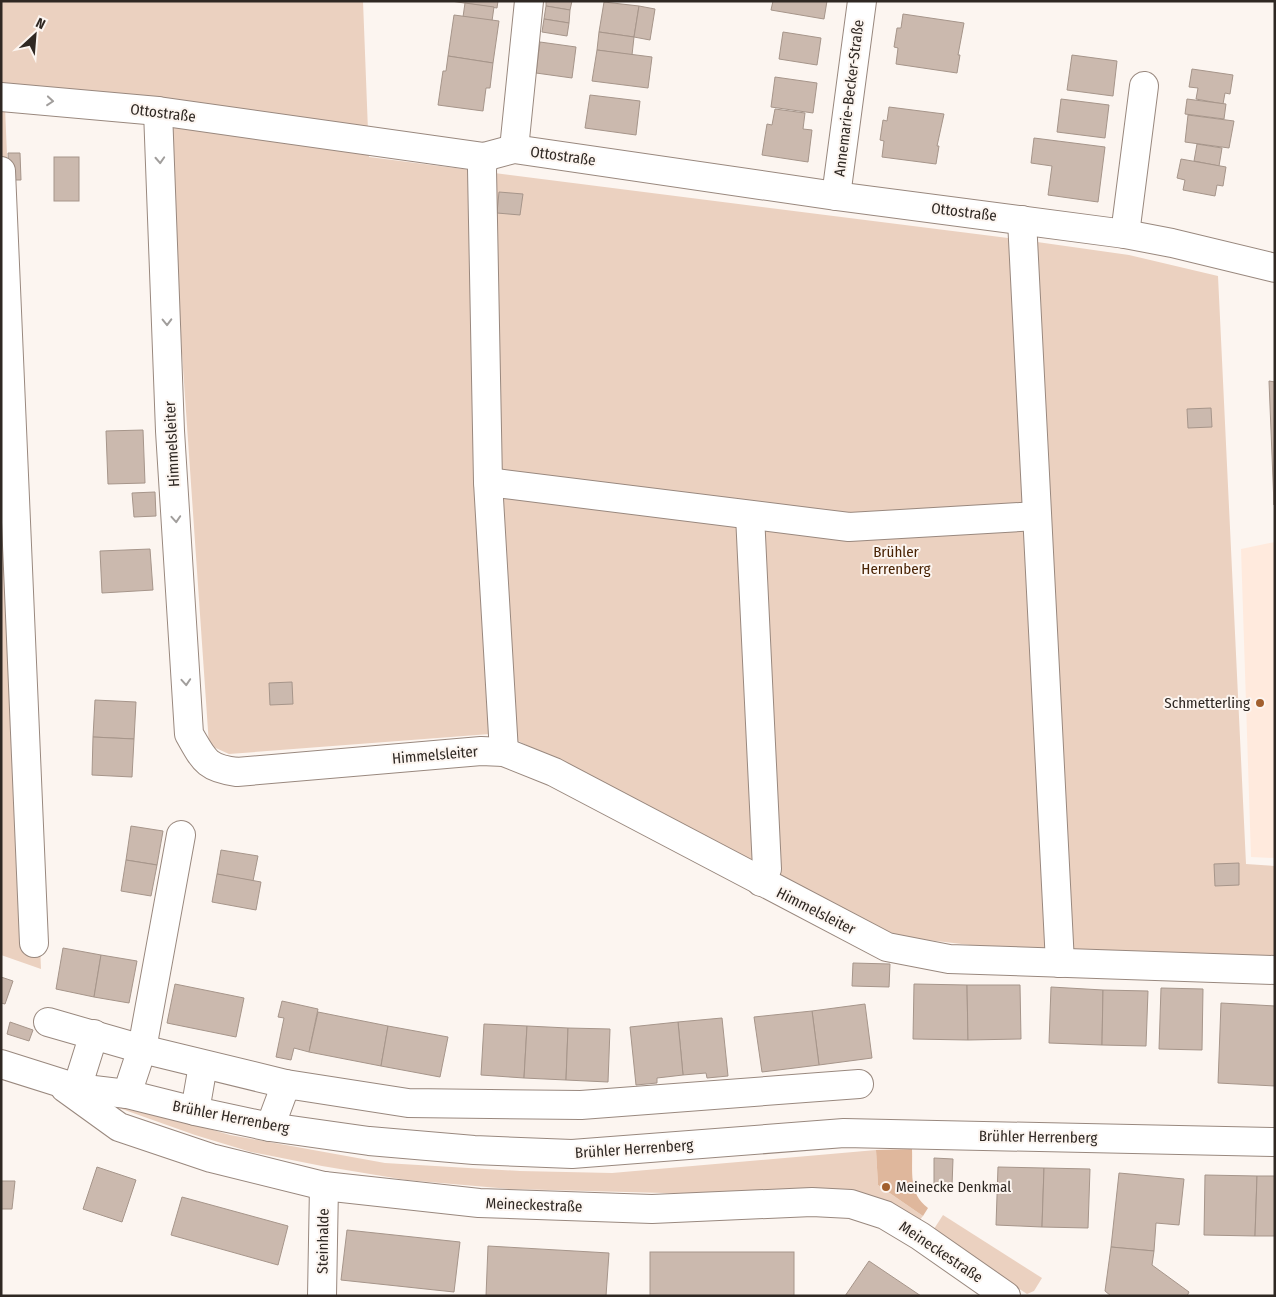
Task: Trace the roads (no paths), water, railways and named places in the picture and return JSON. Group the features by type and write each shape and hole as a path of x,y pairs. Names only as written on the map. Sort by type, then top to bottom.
{"street":[{"path":"514,149 530,1"},
{"name":"Annemarie-Becker-Straße","path":"836,196 862,1"},
{"path":"1124,234 1144,86"},
{"name":"Ottostraße","path":"1,97 158,111 484,158 514,149 836,196 1124,234 1172,243 1275,268"},
{"name":"Himmelsleiter","path":"158,111 170,431 189,734 204,761 218,770 237,772 480,751 504,752 554,772 887,947 949,959 1275,970"},
{"path":"484,158 482,169 488,482 504,752"},
{"path":"1,171 34,943"},
{"path":"1022,220 1060,963"},
{"path":"488,482 849,527 1037,516"},
{"path":"750,515 767,870 761,882"},
{"path":"127,1094 142,1049 180,835"},
{"path":"48,1022 142,1049 286,1084 408,1103 581,1105 859,1084"},
{"path":"69,1086 94,1034"},
{"name":"Brühler Herrenberg","path":"1,1064 69,1086 127,1094 270,1127 378,1142 474,1150 572,1154 844,1133 1275,1142"},
{"path":"194,1111 203,1064"},
{"path":"270,1127 286,1084"},
{"name":"Meineckestraße","path":"69,1086 119,1127 211,1158 324,1186 479,1203 643,1209 812,1202 851,1204 884,1215 920,1236 1006,1296"},
{"name":"Steinhalde","path":"322,1296 324,1186"}],"place":[{"name":"Schmetterling","path":"1260,703"},
{"name":"Meinecke Denkmal","path":"886,1187"}]}
